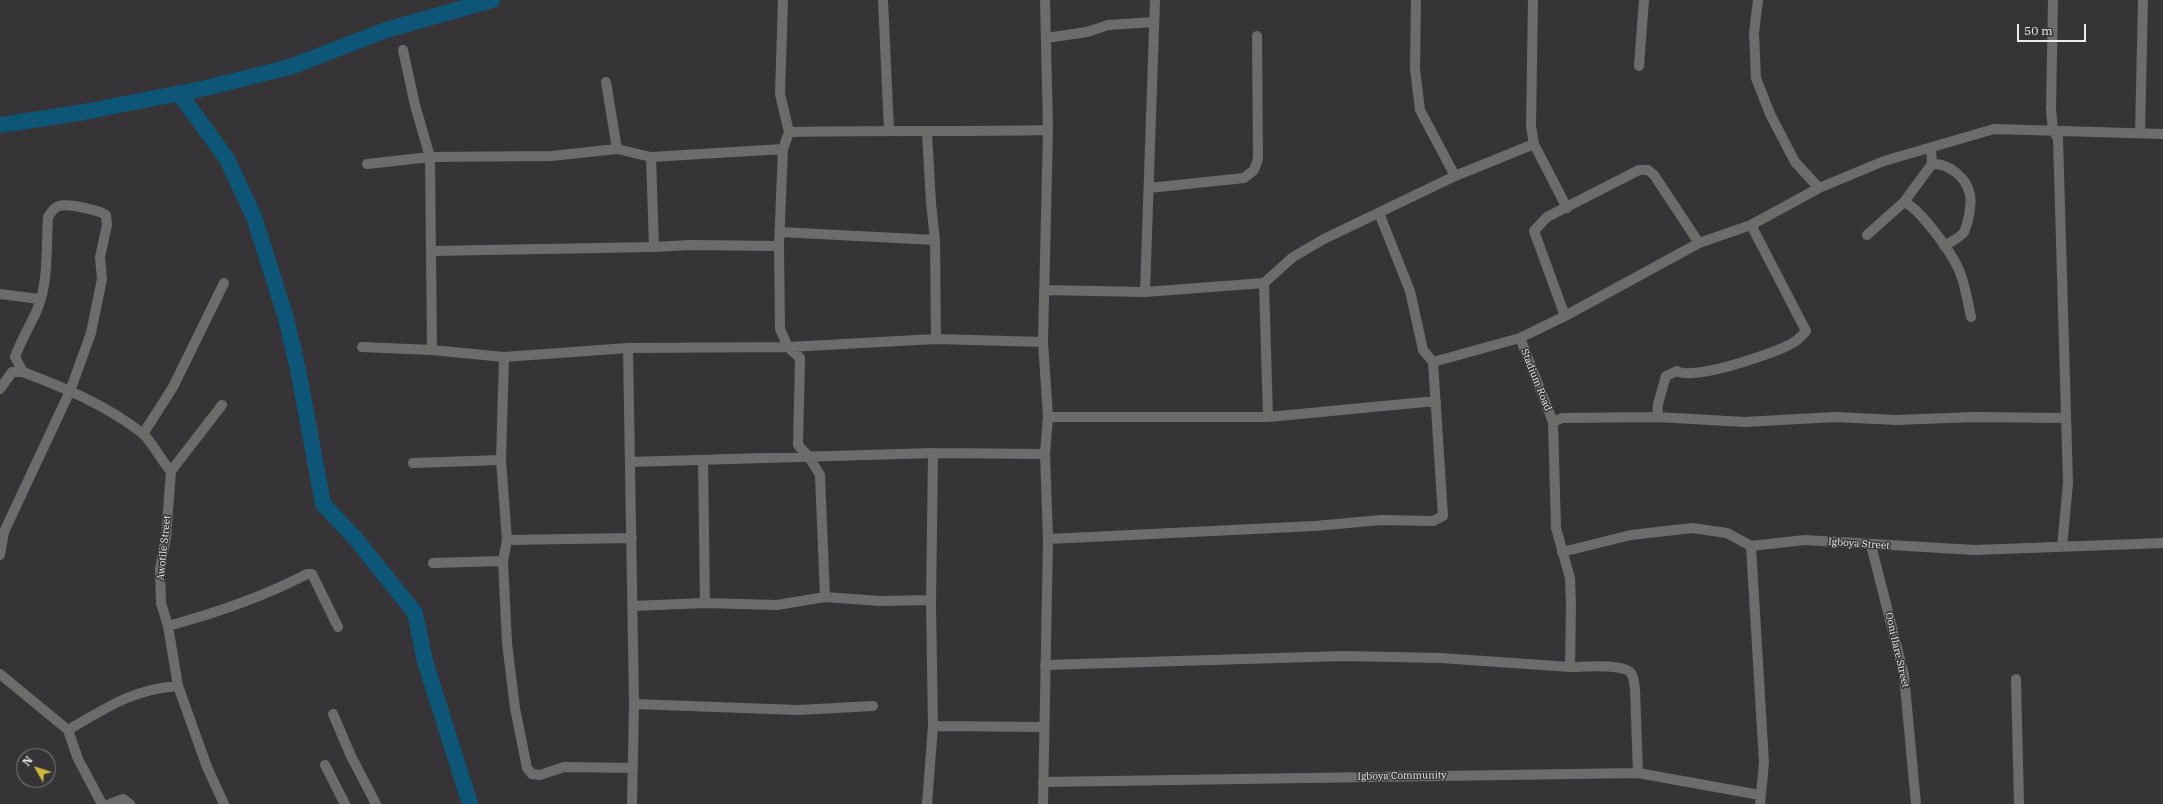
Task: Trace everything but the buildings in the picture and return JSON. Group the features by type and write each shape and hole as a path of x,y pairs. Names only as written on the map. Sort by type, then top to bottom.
{"street":[{"path":"783,0 780,94 789,132 783,149 779,246 780,329 788,347 800,358 798,445 809,457 820,475 825,597"},
{"path":"882,0 889,130"},
{"path":"1043,804 1048,539 1045,454 1048,417 1043,342 1048,130 1045,0"},
{"path":"1145,292 1155,0"},
{"path":"1416,0 1415,69 1420,110 1455,176"},
{"path":"1533,0 1531,126 1534,144 1567,208"},
{"path":"1639,66 1644,0"},
{"path":"1758,0 1754,34 1756,78 1770,114 1795,162 1819,188"},
{"path":"2053,0 2051,109 2053,131 2058,138 2068,483 2062,547"},
{"path":"2140,133 2143,0"},
{"path":"1046,38 1087,32 1108,24 1154,22"},
{"path":"1149,188 1244,178 1254,170 1258,159 1256,36"},
{"path":"403,50 415,105 430,157 432,350"},
{"path":"606,82 617,149"},
{"path":"1433,362 1520,338 1699,243 1751,225 1819,188 1884,161 1994,129 2163,134"},
{"path":"789,132 889,130 927,133 1048,130"},
{"path":"927,133 931,203 935,240 936,339"},
{"path":"1044,290 1145,292 1264,283 1293,257 1324,239 1455,176 1534,144"},
{"path":"1867,235 1904,202 1932,164 1931,148"},
{"path":"367,164 430,157 551,156 617,149 652,158 783,149"},
{"path":"652,158 654,247"},
{"path":"1932,164 1941,164 1952,169 1964,182 1970,195 1969,215 1963,233 1944,246"},
{"path":"1564,316 1534,231 1547,217 1639,170 1648,170 1654,175 1699,243"},
{"path":"1904,202 1925,219 1955,260 1965,289 1971,317"},
{"path":"0,555 4,532 70,391 91,333 102,279 100,257 107,225 106,215 98,210 60,206 52,210 48,217 45,276 40,299 37,309 22,336 15,358 23,372"},
{"path":"1048,539 1315,526 1381,520 1433,521 1443,516 1433,362 1423,350 1410,291 1379,213"},
{"path":"1657,417 1658,404 1666,376 1677,371 1681,373 1704,373 1752,359 1789,345 1806,331 1751,225"},
{"path":"780,232 935,240"},
{"path":"431,251 690,245 779,246"},
{"path":"143,434 173,387 224,283"},
{"path":"1264,283 1268,417"},
{"path":"0,294 40,299"},
{"name":"Stadium Road","path":"1520,338 1553,422 1556,528 1570,578 1570,667"},
{"path":"362,346 432,350 504,357 628,348 788,347 936,339 1043,342"},
{"path":"628,348 634,704 632,804"},
{"path":"504,357 501,460 507,540 504,561 510,665 515,708 527,768 532,774 540,775 564,767 633,768"},
{"path":"0,389 12,372 23,372 85,397 143,434 162,462 172,471 222,405"},
{"path":"1048,417 1268,417 1436,401"},
{"path":"1553,422 1562,418 1657,417 1745,422 1835,417 1897,420 1973,417 2065,418"},
{"path":"630,462 933,452 1045,454"},
{"path":"927,804 933,726 931,600 933,452"},
{"path":"413,463 501,460"},
{"path":"703,460 705,603"},
{"name":"Awotile Street","path":"172,471 166,537 160,569 161,603 168,626 178,686 207,767 224,804"},
{"path":"1562,552 1631,535 1692,528 1728,533 1751,546 1764,763 1760,800"},
{"path":"507,540 632,538"},
{"name":"Igboya Street","path":"1751,546 1805,540 1975,550 2163,543"},
{"name":"Ooni Ilare Street","path":"1871,545 1904,675 1916,804"},
{"path":"433,563 504,561"},
{"path":"168,626 197,618 274,591 307,574 312,574 338,628"},
{"path":"633,606 705,603 777,605 825,597 880,601 931,600"},
{"path":"1046,665 1344,656 1440,658 1570,667 1610,667 1626,669 1630,672 1633,678 1635,688 1638,773"},
{"path":"0,674 68,730 78,759 102,804"},
{"path":"2016,679 2019,804"},
{"path":"68,730 122,698 158,687 178,686"},
{"path":"634,704 798,710 873,706"},
{"path":"333,714 351,756 376,804"},
{"path":"933,726 1044,727"},
{"path":"325,765 345,804"},
{"name":"Igboya Community","path":"1043,782 1638,773 1760,800"},
{"path":"110,804 123,799 130,804"}],"waterway":[{"path":"0,125 84,112 206,88 290,67 386,30 492,0"},
{"path":"179,93 227,159 254,217 286,318 298,369 323,504 355,538 415,613 425,661 470,804"}]}
